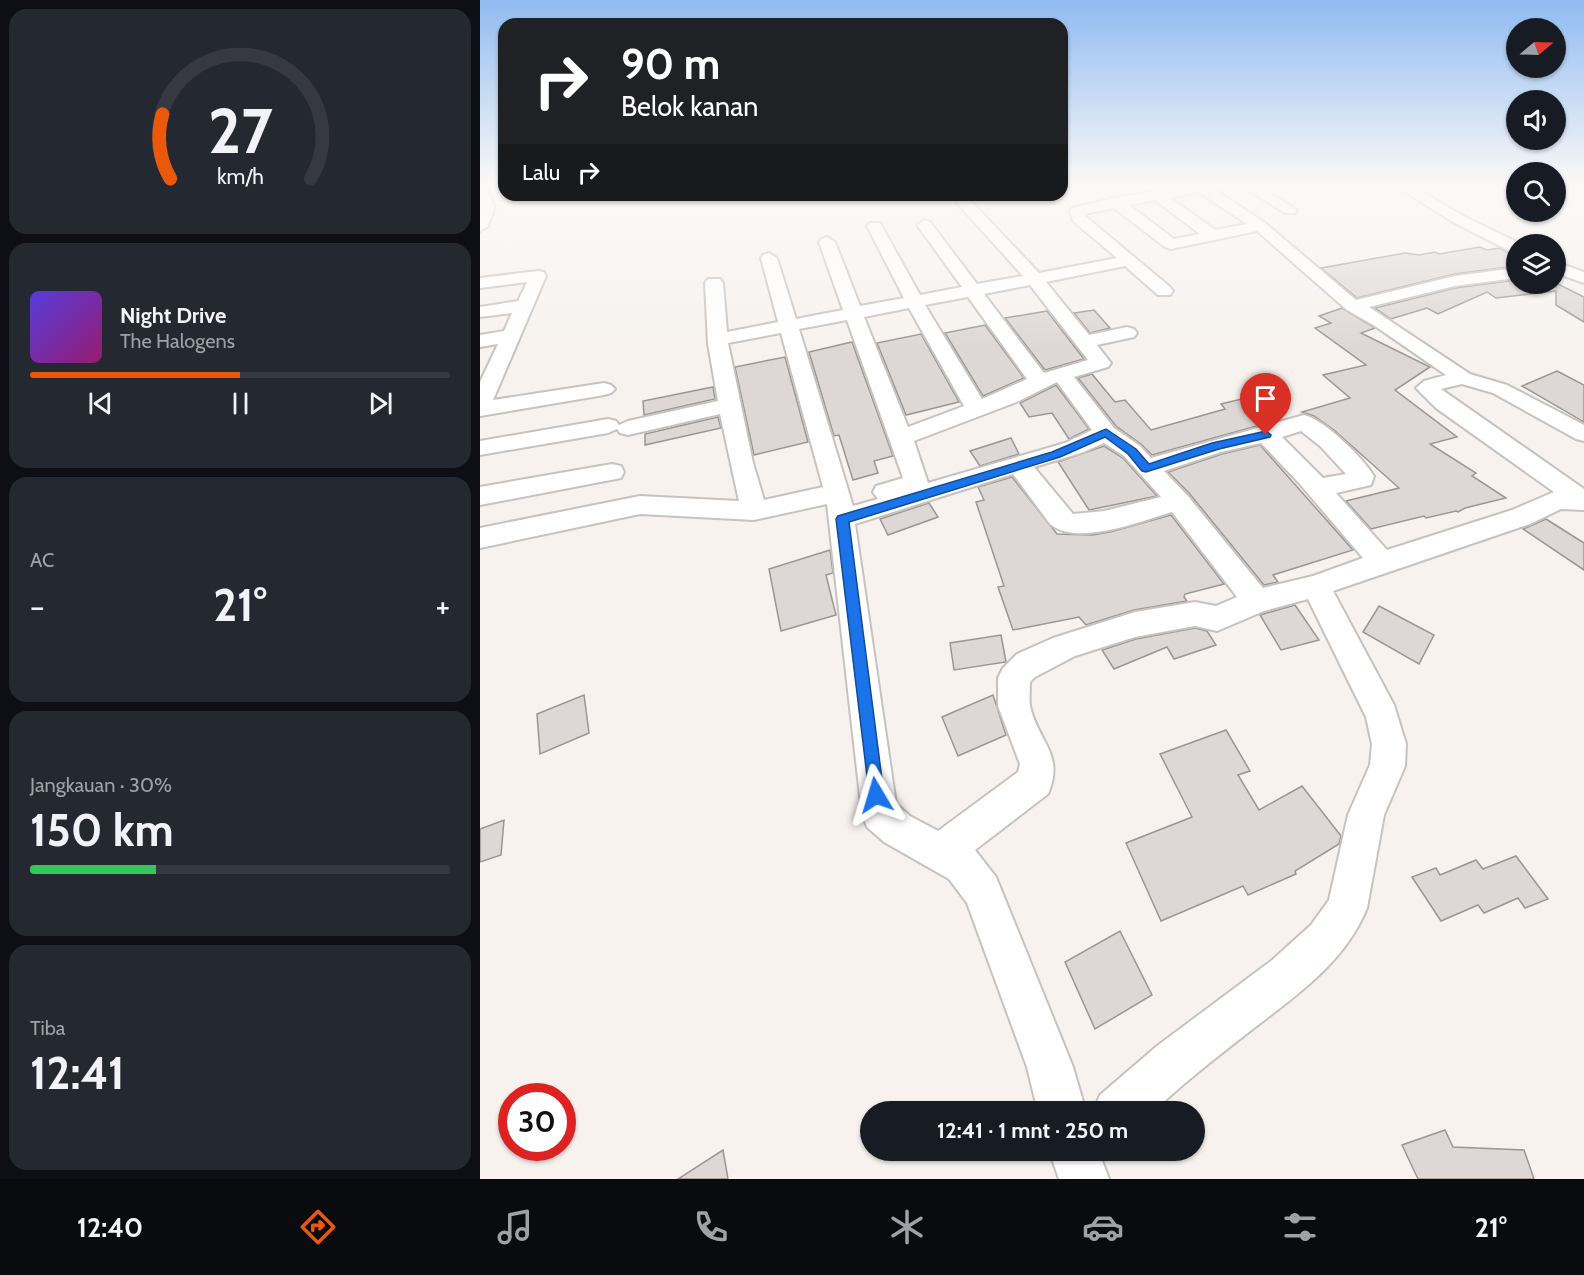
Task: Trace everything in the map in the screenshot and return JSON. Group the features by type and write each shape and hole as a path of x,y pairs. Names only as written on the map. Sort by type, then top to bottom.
{"street":[{"path":"882,239 914,301 977,409"},
{"path":"935,239 1039,381"},
{"path":"903,437 977,409 1039,381 1101,363 1034,278 998,239"},
{"path":"1103,239 1164,291"},
{"path":"1163,239 1168,243 1178,244 1204,239"},
{"path":"1275,239 1353,306 1382,322 1463,378 1500,389 1584,434"},
{"path":"827,242 903,437 916,483 840,506"},
{"path":"769,258 840,506 880,814 897,829 963,865 982,891 1050,1067 1059,1101"},
{"path":"718,339 1034,278 1091,276 1127,259"},
{"path":"1566,271 1584,278"},
{"path":"1353,306 1455,281 1506,274"},
{"path":"480,283 538,276 511,336 488,373 480,407 604,389"},
{"path":"714,284 718,339 729,405 754,511"},
{"path":"480,312 524,306"},
{"path":"1079,334 1111,319"},
{"path":"1079,334 1126,333"},
{"path":"480,341 511,336"},
{"path":"1062,375 1106,433 1132,452 1163,483 1257,602"},
{"path":"1463,378 1431,385 1427,388 1575,501 1584,518"},
{"path":"480,448 618,427 729,405"},
{"path":"1146,468 1226,443 1266,435 1304,422 1329,441 1362,476 1362,479 1317,488"},
{"path":"480,538 640,505 754,511 840,506 1018,464 1073,448 1106,433"},
{"path":"1266,435 1317,488 1382,562"},
{"path":"1018,464 1059,517 1067,523 1079,524 1131,514 1178,501"},
{"path":"480,496 612,472"},
{"path":"941,852 1035,782 1037,764 1014,706 1014,678 1029,662 1078,642 1129,627 1183,615 1198,614 1217,619 1257,602 1316,586 1382,562 1575,501"},
{"path":"1129,1101 1173,1062 1286,976 1326,940 1347,908 1366,815 1387,766 1389,744 1382,716 1316,586"},
{"path":"1077,1161 1084,1179"}],"building":[{"path":"1480,247 1487,250 1499,248 1506,252 1506,267 1455,274 1357,298 1321,268 1405,253 1419,255 1435,252 1439,254"},
{"path":"1506,281 1506,294 1530,294 1496,298 1487,292 1438,314 1427,308 1391,319 1375,308 1455,288"},
{"path":"1566,288 1584,297 1584,322 1556,305 1556,294 1566,294"},
{"path":"1342,308 1375,328 1361,333 1430,367 1395,390 1457,437 1430,444 1476,473 1472,476 1506,498 1465,508 1458,512 1426,518 1424,516 1371,529 1346,501 1399,488 1334,430 1314,416 1302,412 1350,398 1323,375 1366,365 1315,328 1331,323 1319,316"},
{"path":"1094,310 1110,328 1090,333 1074,313"},
{"path":"1047,311 1084,359 1045,370 1005,318"},
{"path":"985,325 1024,378 983,396 945,333"},
{"path":"921,334 959,402 906,415 877,343"},
{"path":"852,342 893,456 874,461 878,473 853,480 839,435 834,436 809,352"},
{"path":"785,357 808,442 754,455 735,367"},
{"path":"1557,371 1584,385 1584,422 1522,386"},
{"path":"1092,374 1115,402 1125,400 1151,430 1225,409 1221,404 1250,397 1275,421 1152,455 1116,426 1078,378"},
{"path":"1056,385 1089,429 1069,439 1052,413 1029,417 1020,403"},
{"path":"713,387 715,399 644,415 643,401"},
{"path":"718,417 721,428 645,445 645,434"},
{"path":"1011,438 1019,454 980,466 970,451"},
{"path":"1260,445 1353,550 1273,575 1278,582 1264,585 1189,493 1168,472 1222,454"},
{"path":"1104,446 1123,458 1157,496 1089,510 1058,462"},
{"path":"1012,477 1057,534 1092,535 1110,532 1171,515 1224,584 1185,594 1187,601 1134,610 1086,625 1079,617 1013,630 998,587 1004,586 976,502 984,500 978,487"},
{"path":"929,503 938,517 888,535 880,519"},
{"path":"1546,519 1584,543 1584,570 1523,529"},
{"path":"830,550 833,573 826,575 836,615 781,631 769,569"},
{"path":"1295,605 1319,640 1281,650 1260,615"},
{"path":"1379,606 1434,635 1419,664 1363,632"},
{"path":"1195,628 1207,631 1216,645 1174,659 1167,647 1114,669 1102,650 1136,639"},
{"path":"1001,635 1006,662 954,670 950,643"},
{"path":"584,695 589,733 540,754 537,714"},
{"path":"993,695 1006,735 958,756 942,717"},
{"path":"1226,730 1250,771 1238,775 1259,810 1302,786 1341,836 1339,844 1295,871 1296,874 1248,895 1243,886 1161,921 1126,843 1192,817 1160,754"},
{"path":"504,820 501,855 480,862 480,829"},
{"path":"1516,856 1548,899 1525,908 1518,898 1484,913 1478,905 1441,921 1412,877 1436,868 1440,875 1476,860 1483,869"},
{"path":"1120,931 1152,995 1095,1029 1065,962"},
{"path":"1445,1130 1453,1147 1524,1150 1534,1179 1418,1179 1402,1145"},
{"path":"723,1150 728,1179 678,1179"}],"route":[{"path":"876,795 842,519 1056,454 1106,433 1132,452 1146,468 1216,446 1266,435"}]}
